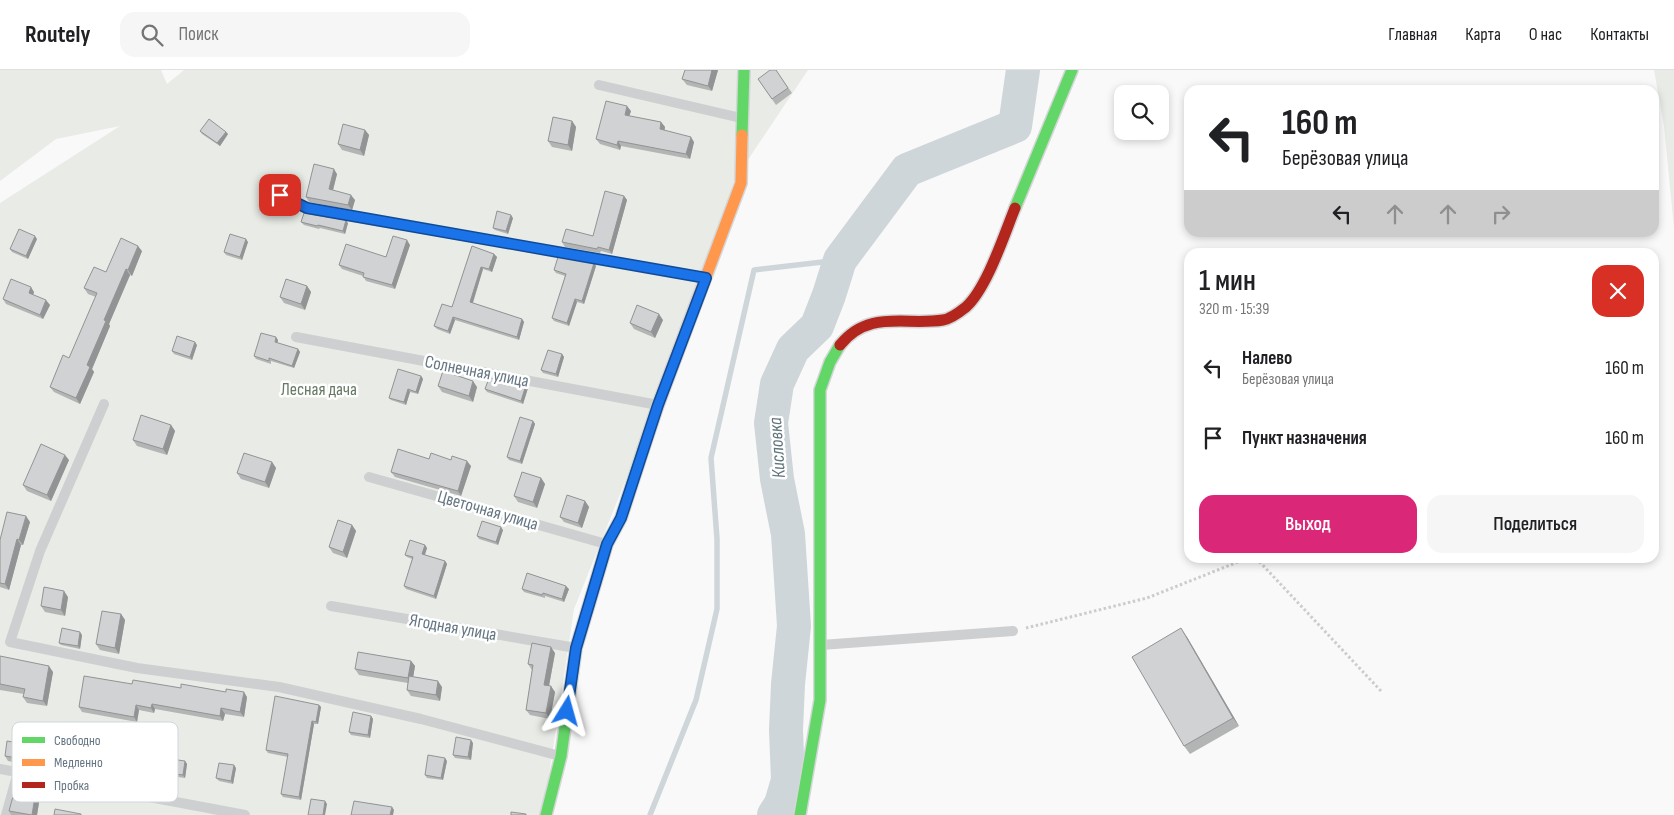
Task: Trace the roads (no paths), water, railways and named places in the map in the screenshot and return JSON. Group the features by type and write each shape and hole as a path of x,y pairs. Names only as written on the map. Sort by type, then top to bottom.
{"street":[{"path":"546,815 561,756 576,648 607,544 621,518 658,405 742,183 744,70"},
{"path":"800,815 820,700 820,390 830,362 841,343 858,329 876,321 945,320 961,311 974,300 981,289 1072,70"}],"lane":[{"path":"599,85 742,118"},
{"path":"267,188 307,208 706,278"},
{"name":"Солнечная улица","path":"296,337 658,405"},
{"path":"104,404 40,551 10,642 137,668 279,687 421,720 561,756"},
{"name":"Цветочная улица","path":"369,477 607,544"},
{"name":"Ягодная улица","path":"331,606 576,648"},
{"path":"820,646 1013,631"},
{"path":"6,815 12,794"},
{"path":"176,802 245,815"}],"waterway":[{"name":"Кисловка","path":"774,815 781,804 788,780 786,730 788,684 794,626 788,534 777,479 771,423 777,384 793,349 817,326 840,260 907,170 1015,126 1023,70"},
{"path":"650,815 696,700 717,609 717,539 711,458 754,270 840,260"}],"park label":[{"name":"Лесная дача","path":"319,389"}]}
